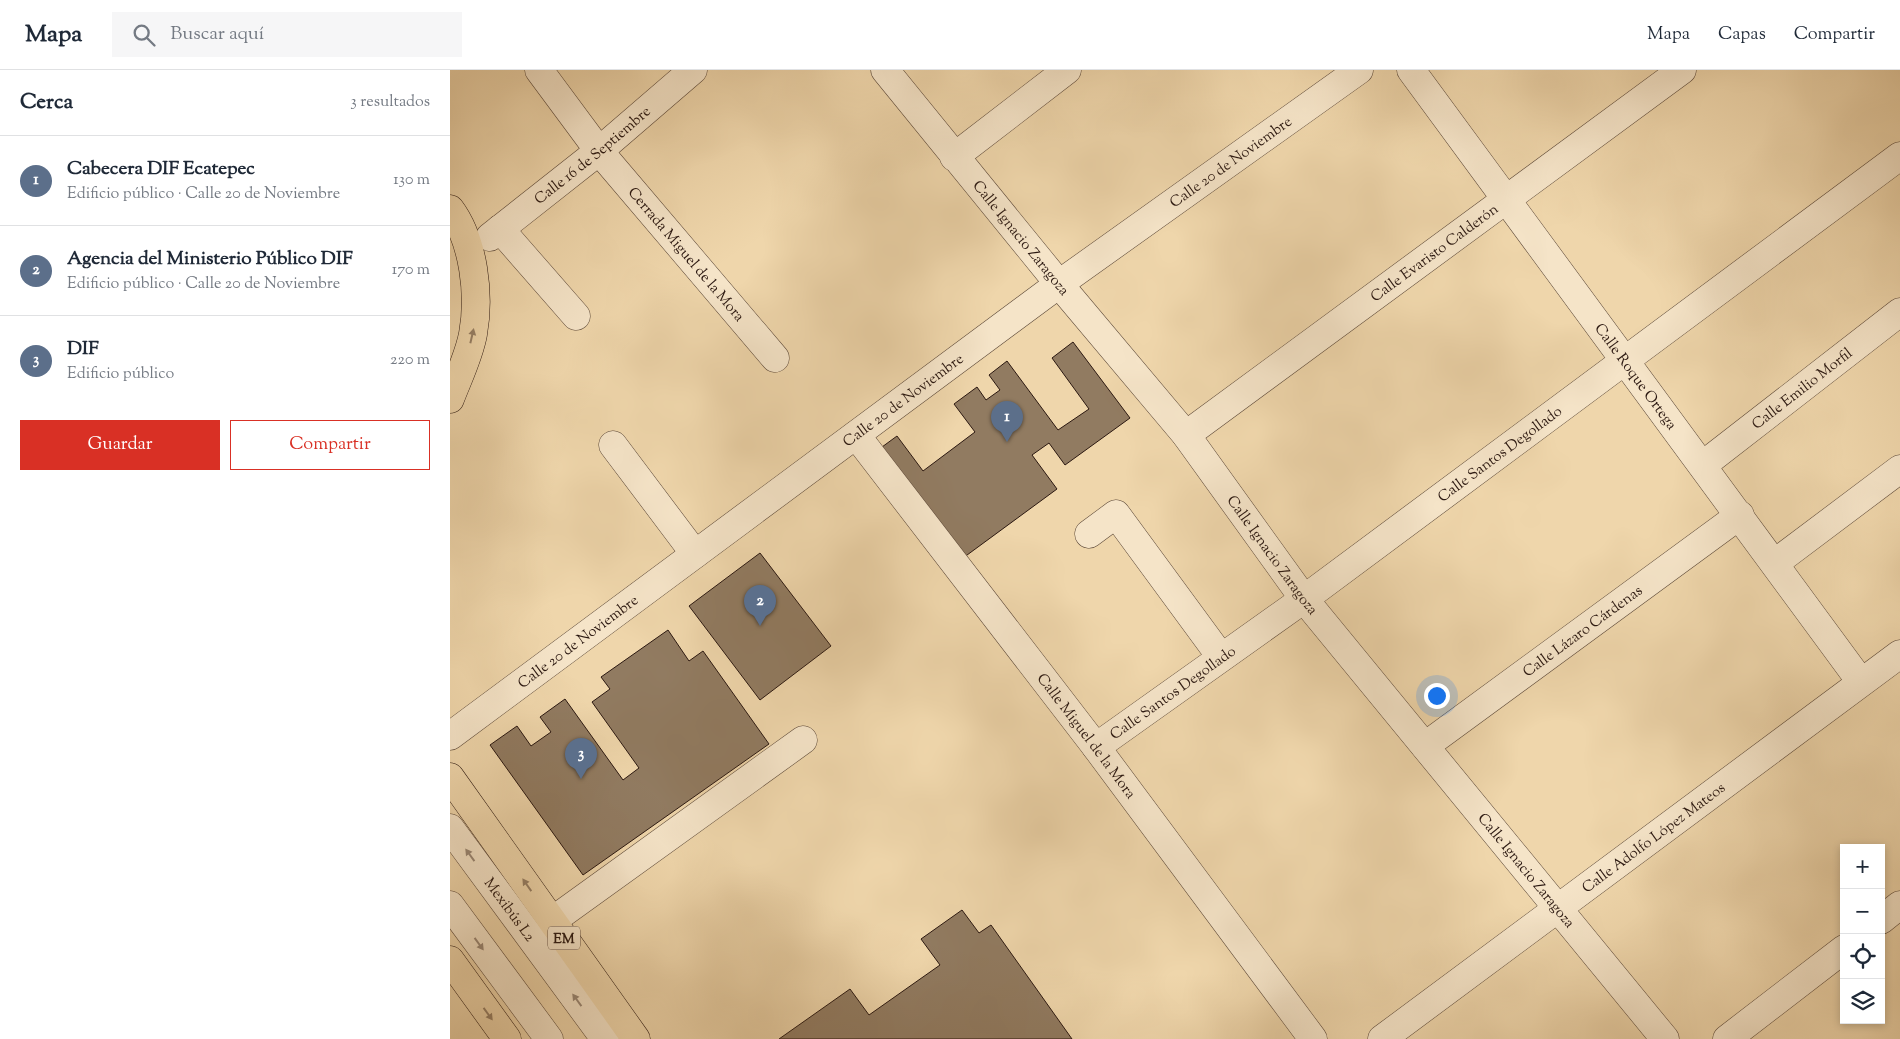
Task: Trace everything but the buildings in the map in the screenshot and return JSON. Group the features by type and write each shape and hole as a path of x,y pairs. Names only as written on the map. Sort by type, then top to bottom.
{"main road":[{"path":"450,209 468,244 476,290 473,334 450,399"},
{"name":"EM","path":"450,777 636,1039"},
{"path":"450,960 506,1039"}],"street":[{"path":"539,70 599,152"},
{"name":"Calle Ignacio Zaragoza","path":"884,70 1186,436 1304,599 1665,1039"},
{"path":"954,157 1067,70"},
{"name":"Calle 20 de Noviembre","path":"450,736 1059,284 1359,70"},
{"name":"Calle Roque Ortega","path":"1411,70 1862,682"},
{"name":"Calle Evaristo Calderón","path":"1186,436 1682,70"},
{"name":"Calle 16 de Septiembre","path":"576,316 495,233 599,152 683,73"},
{"name":"Cerrada Miguel de la Mora","path":"599,152 775,358"},
{"name":"Calle Santos Degollado","path":"1096,747 1304,599 1900,156"},
{"name":"Calle Emilio Morfil","path":"1703,465 1900,312"},
{"name":"Calle Miguel de la Mora","path":"856,436 1096,747 1313,1039"},
{"path":"613,445 695,554"},
{"path":"1774,563 1900,469"},
{"path":"1089,534 1116,514 1222,657"},
{"name":"Calle Lázaro Cárdenas","path":"1424,746 1740,515"},
{"name":"Calle Adolfo López Mateos","path":"1382,1039 1900,654"},
{"path":"552,921 803,740"},
{"name":"Mexibús L2","path":"450,828 605,1039"},
{"path":"450,904 548,1039"},
{"path":"1885,917 1900,905"},
{"path":"1727,1039 1840,952"}],"place":[{"name":"Cabecera DIF Ecatepec","path":"1007,442"},
{"name":"Agencia del Ministerio Público DIF","path":"760,626"},
{"name":"DIF","path":"581,779"}]}
